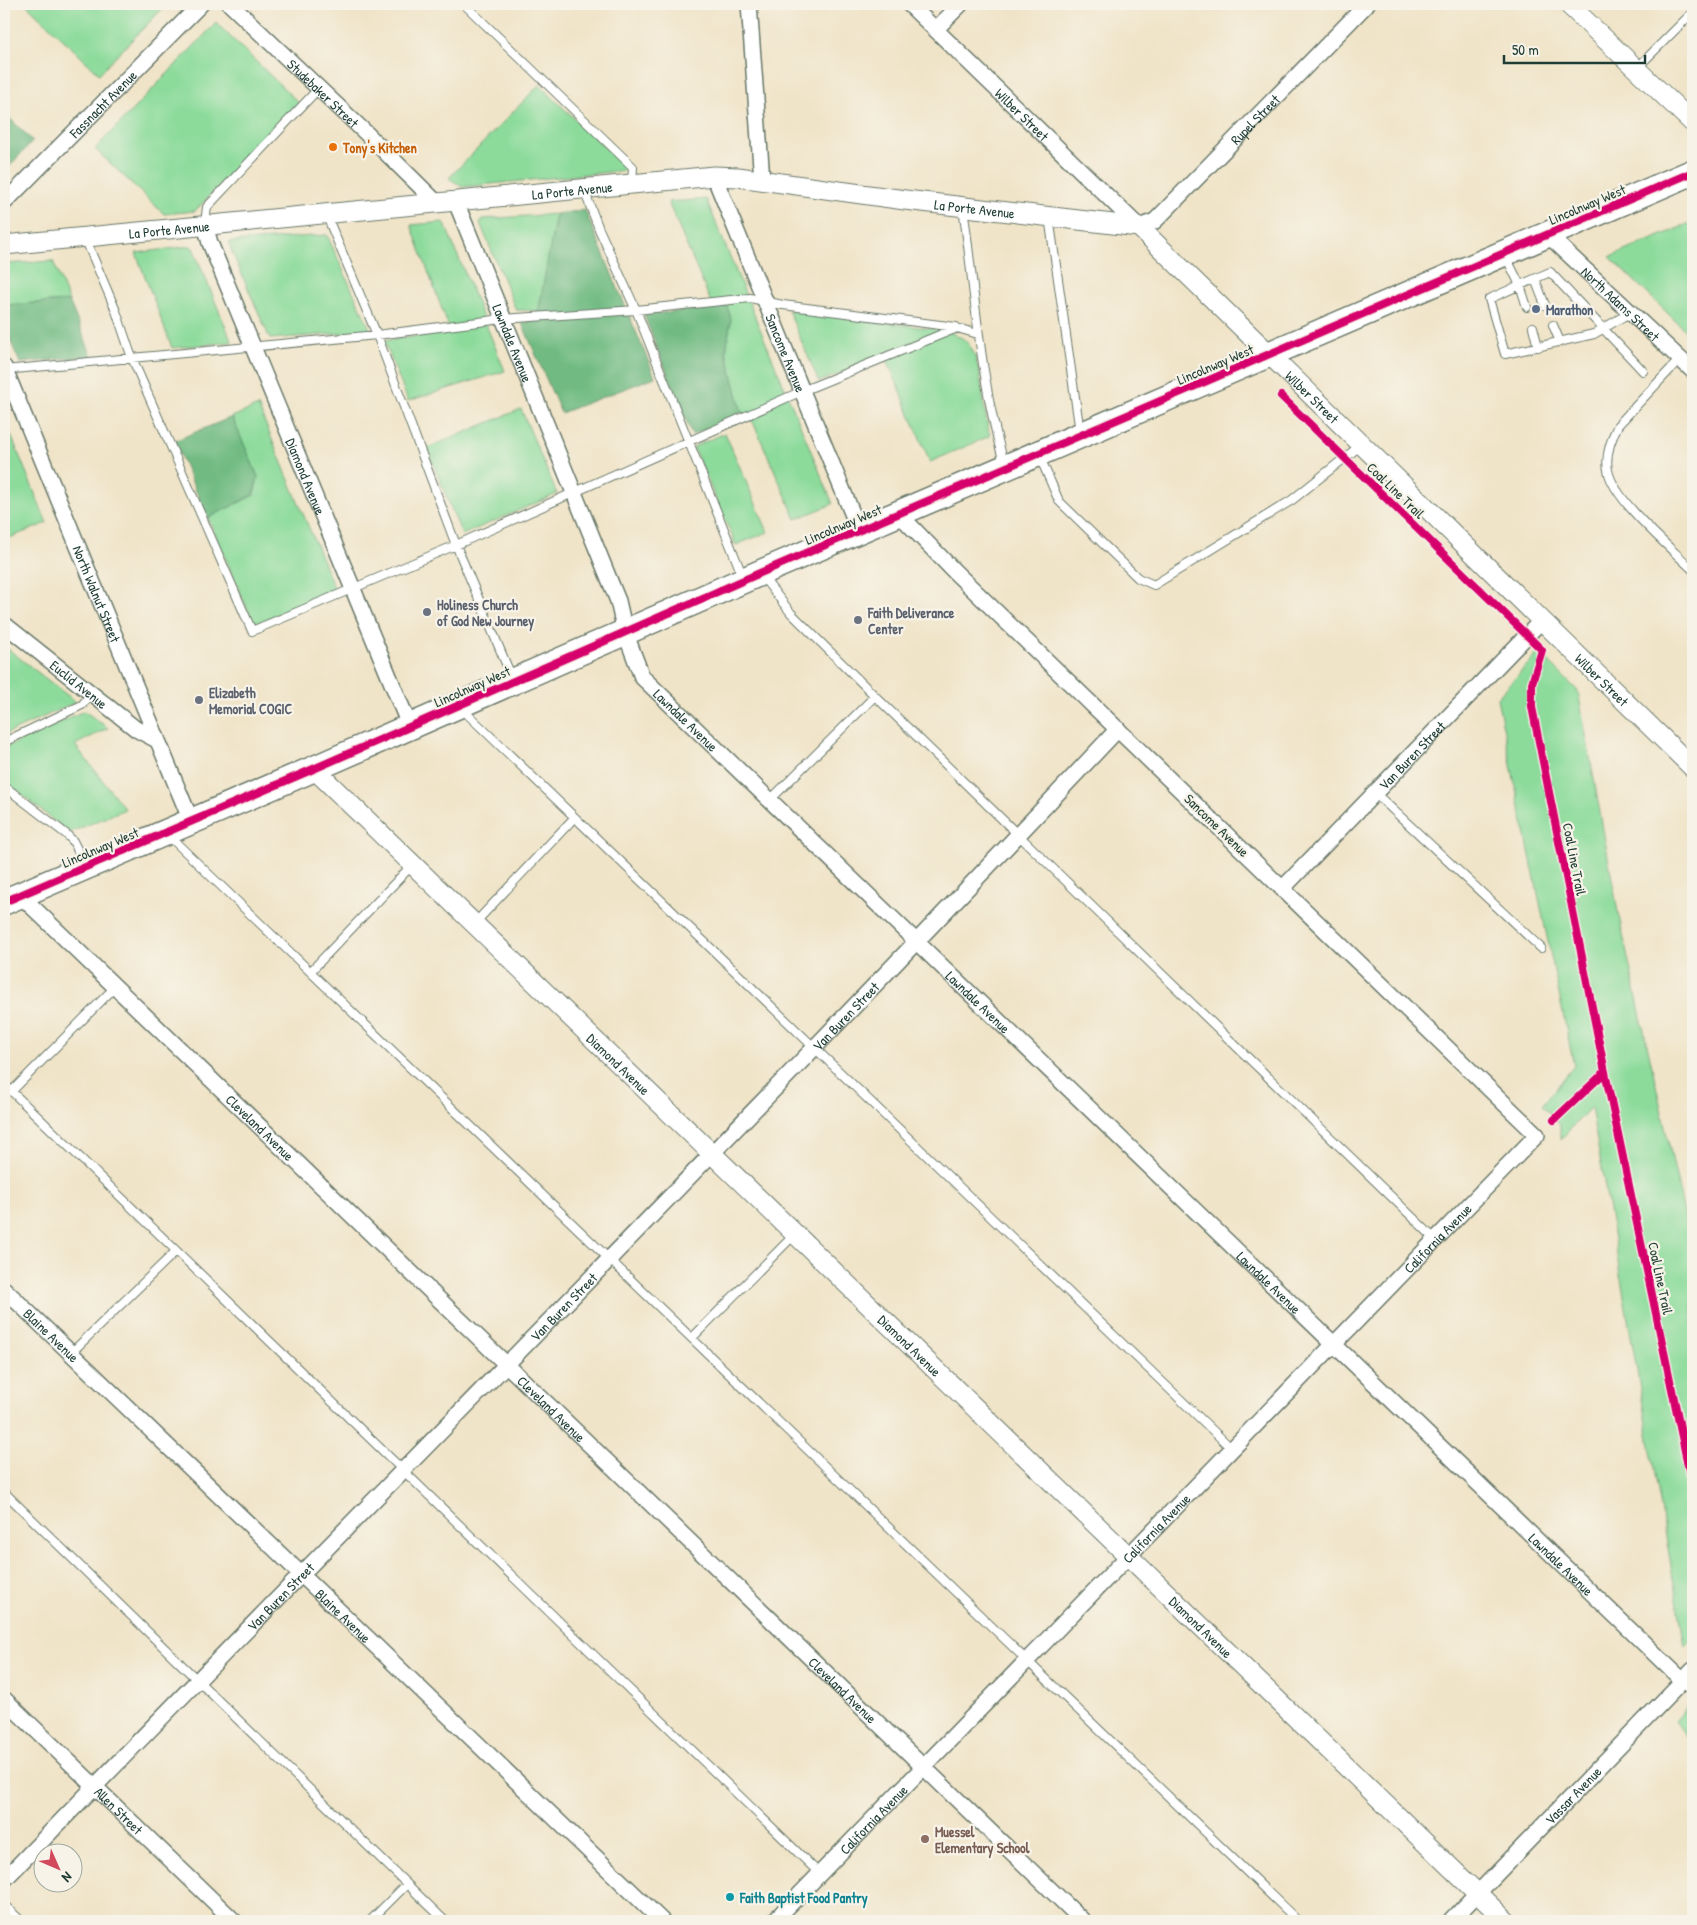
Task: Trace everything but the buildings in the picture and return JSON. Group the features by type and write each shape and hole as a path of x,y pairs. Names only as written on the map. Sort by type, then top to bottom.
{"main road":[{"name":"Lincolnway West","path":"12,899 514,682 752,576 1693,173"}],"street":[{"name":"Fassnacht Avenue","path":"4,203 201,4"},
{"name":"Studebaker Street","path":"230,4 319,88 446,202"},
{"path":"749,4 762,180"},
{"name":"Wilber Street","path":"909,4 1693,768"},
{"path":"936,29 961,4"},
{"name":"Rupel Street","path":"1139,227 1156,221 1367,4"},
{"path":"1568,4 1693,123"},
{"name":"La Porte Avenue","path":"4,245 632,186 714,176 762,180 963,207 1139,227"},
{"name":"Sancome Avenue","path":"714,176 860,530"},
{"name":"Lawndale Avenue","path":"446,202 502,319 574,493 618,600 625,632 642,677 1333,1345 1688,1675"},
{"name":"Diamond Avenue","path":"205,225 210,243 251,345 410,727"},
{"name":"North Adams Street","path":"1548,235 1693,371"},
{"name":"North Walnut Street","path":"4,369 191,821"},
{"name":"Sancome Avenue","path":"898,514 1537,1135"},
{"name":"Van Buren Street","path":"1283,888 1541,621"},
{"name":"Euclid Avenue","path":"4,624 136,729 157,740"},
{"name":"Van Buren Street","path":"4,1880 711,1153 1118,729"},
{"name":"Diamond Avenue","path":"314,769 1506,1921"},
{"name":"Cleveland Avenue","path":"12,899 115,987 1083,1921"},
{"name":"California Avenue","path":"774,1921 1537,1135"},
{"name":"Blaine Avenue","path":"4,1289 662,1921"},
{"name":"Vassar Avenue","path":"1451,1921 1688,1675"},
{"name":"Allen Street","path":"4,1699 234,1921"}],"lane":[{"path":"464,4 633,167 632,186"},
{"path":"1636,69 1693,12"},
{"path":"205,225 207,207 319,88"},
{"path":"584,190 599,229 636,310 687,442 752,576 1435,1239"},
{"path":"963,207 978,334 993,423 1006,468"},
{"path":"326,214 377,335 456,545 514,682"},
{"path":"1049,217 1080,436"},
{"path":"85,238 116,311 132,358 252,631 456,545 802,391 957,328"},
{"path":"1504,253 1520,285 1527,307"},
{"path":"1631,312 1604,328 1594,334 1505,354 1489,299 1550,272 1604,328 1643,371"},
{"path":"1534,279 1545,305"},
{"path":"4,369 377,335 502,319 636,310 750,298 957,328 978,334"},
{"path":"1553,324 1560,342"},
{"path":"1533,327 1538,347"},
{"path":"1680,359 1618,426 1612,437 1607,456 1608,471 1613,485 1622,498 1693,570"},
{"path":"1038,454 1059,501 1138,578 1154,585 1292,500 1362,444"},
{"path":"4,742 82,705 91,694"},
{"path":"770,800 875,696"},
{"path":"459,706 1232,1449"},
{"path":"4,786 66,834 73,841 86,867"},
{"path":"1375,793 1541,948"},
{"path":"474,924 574,818"},
{"path":"165,832 1026,1662 1298,1921"},
{"path":"311,971 413,864"},
{"path":"12,1091 115,987"},
{"path":"4,1084 404,1469 820,1874"},
{"path":"692,1338 795,1234"},
{"path":"71,1354 176,1251"},
{"path":"4,1492 199,1681 275,1758 445,1921"},
{"path":"1688,1675 1693,1694"},
{"path":"370,1921 407,1884"},
{"path":"4,1905 21,1921"}],"green space":[{"path":"26,4 167,4 99,74"},
{"path":"216,23 299,103 195,211 164,214 95,149"},
{"path":"539,85 629,170 462,187 449,178"},
{"path":"4,113 33,141 4,172"},
{"path":"706,199 833,504 796,519 753,422 742,413 726,351 731,319 727,306 713,307 668,202"},
{"path":"585,210 655,377 561,413 522,323 537,319 556,214"},
{"path":"556,214 539,311 516,310 480,223 483,219"},
{"path":"444,222 505,371 408,401 384,341 450,331 411,225"},
{"path":"1693,222 1693,338 1610,257"},
{"path":"327,235 371,331 270,339 229,245 230,242"},
{"path":"191,246 232,342 172,348 136,253"},
{"path":"53,261 69,301 4,305 4,264"},
{"path":"69,301 92,356 20,363 4,326 4,305"},
{"path":"727,306 731,319 726,351 742,413 692,435 644,315"},
{"path":"788,310 942,330 960,337 967,342 977,362 990,436 930,462 885,355 819,382"},
{"path":"258,406 335,590 254,624 208,518 254,495 258,477 232,417"},
{"path":"521,409 557,494 462,535 427,448"},
{"path":"232,417 258,477 253,495 208,518 174,441"},
{"path":"4,418 47,523 4,540"},
{"path":"725,433 768,532 736,545 693,447"},
{"path":"4,646 76,702 4,735"},
{"path":"1539,652 1578,691 1618,912 1693,1254 1693,1637 1685,1646 1591,1107 1560,1140 1560,1125 1542,1105 1574,1066 1497,698"},
{"path":"84,711 108,728 75,745 125,809 69,833 4,780 4,748"},
{"path":"1693,1701 1693,1746 1675,1721"}],"cycle path":[{"path":"4,902 318,767 760,573 1693,172"},
{"name":"Coal Line Trail","path":"1281,396 1542,650 1532,683 1532,707 1605,1072 1693,1489"},
{"path":"1554,1120 1605,1072"}],"place":[{"name":"Tony's Kitchen","path":"333,147"},
{"name":"Marathon","path":"1536,309"},
{"name":"Holiness Church of God New Journey","path":"427,612"},
{"name":"Faith Deliverance Center","path":"858,620"},
{"name":"Elizabeth Memorial COGIC","path":"199,700"},
{"name":"Muessel Elementary School","path":"925,1839"},
{"name":"Faith Baptist Food Pantry","path":"730,1897"}]}
